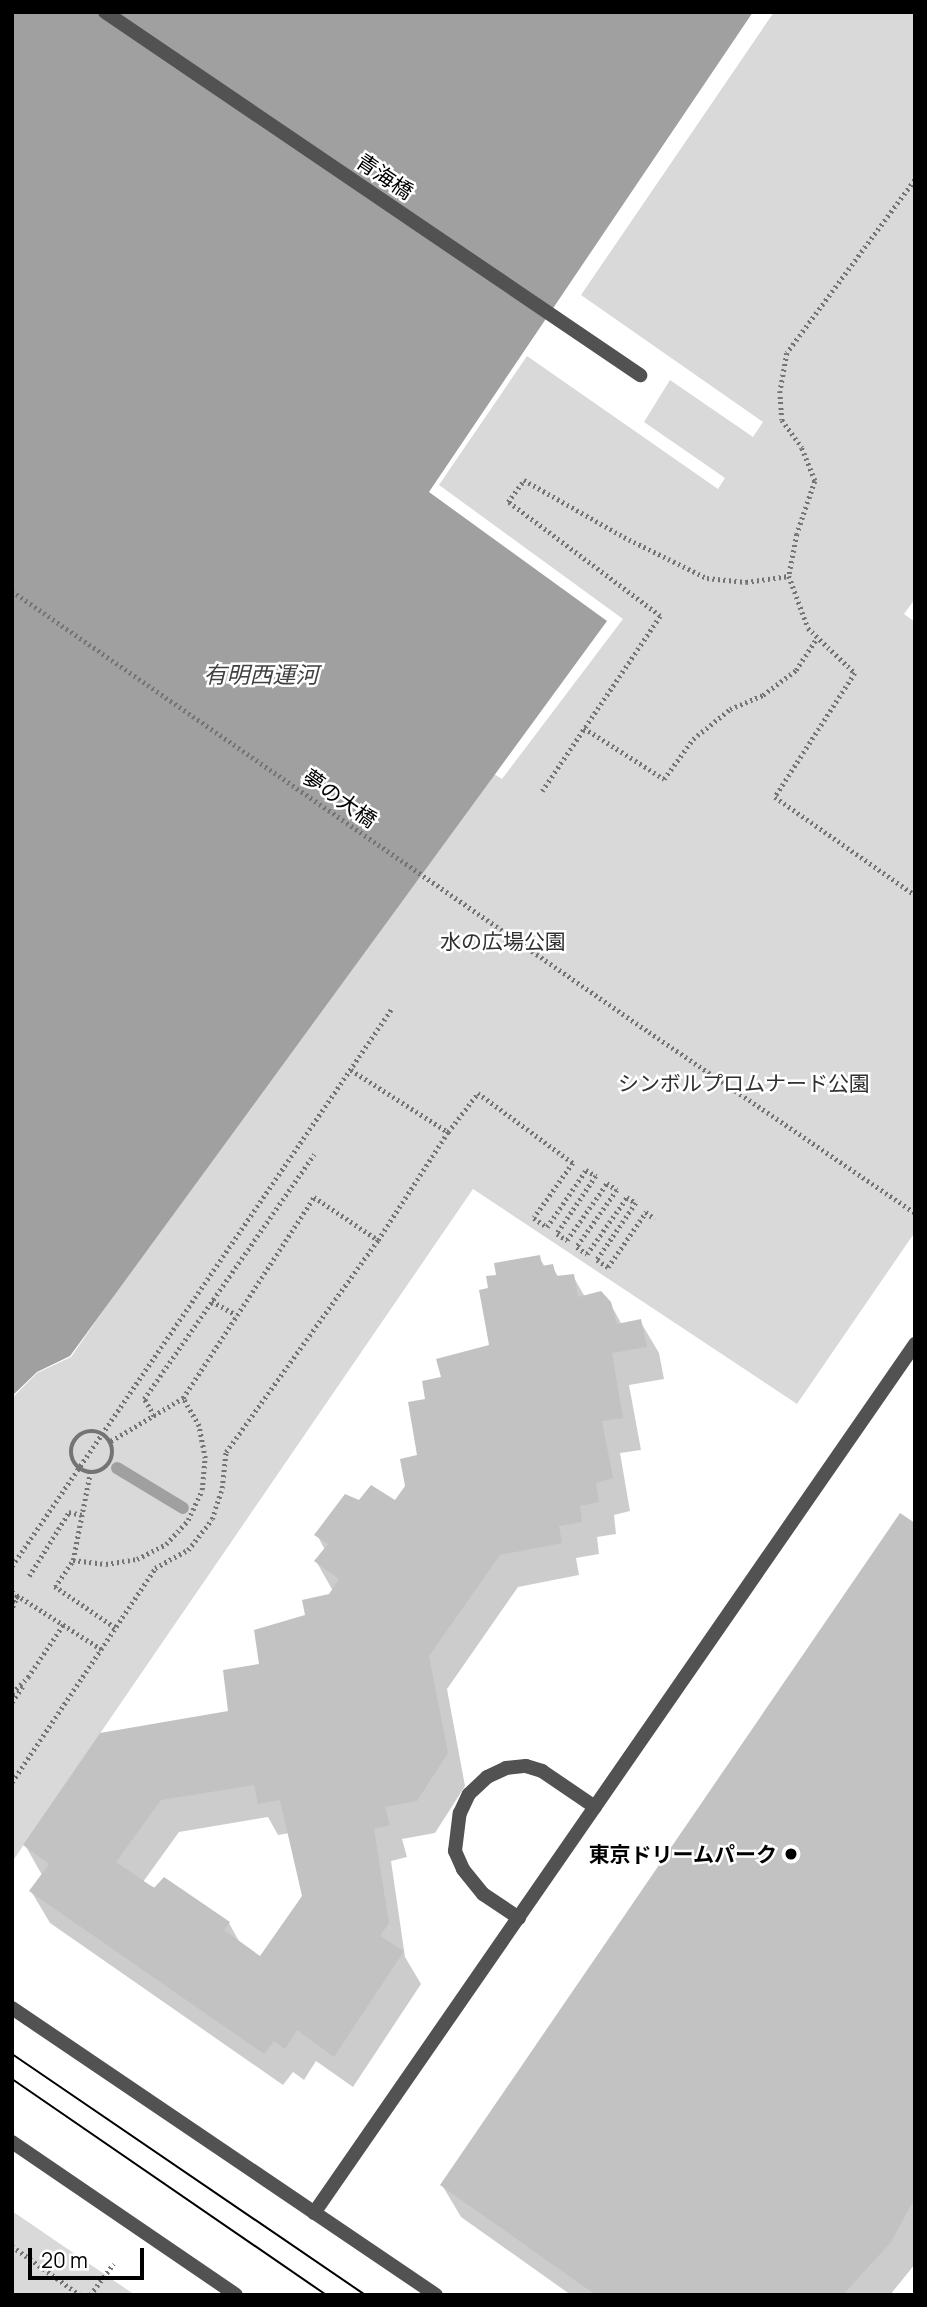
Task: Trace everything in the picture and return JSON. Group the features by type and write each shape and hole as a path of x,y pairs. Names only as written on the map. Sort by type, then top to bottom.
{"street":[{"name":"青海橋","path":"105,12 640,375"},
{"path":"314,2213 915,1344"},
{"path":"519,1918 483,1894 463,1869 455,1851 460,1813 469,1794 487,1777 506,1768 526,1766 541,1771 595,1807"},
{"path":"12,2008 436,2295"},
{"path":"12,2142 236,2295"}],"path":[{"path":"915,180 788,354 780,391 782,420 802,448 815,481 797,534 789,576 808,628 855,673 775,797 915,895"},
{"path":"542,791 660,616 508,502 524,480 624,537 707,578 746,582 789,576"},
{"name":"夢の大橋","path":"12,591 915,1213"},
{"path":"584,728 664,779 693,739 730,709 764,695 796,670 817,638"},
{"path":"12,1566 392,1008"},
{"path":"351,1070 448,1132"},
{"path":"12,1782 155,1568 188,1550 212,1519 222,1488 226,1452 378,1240 448,1132 478,1093 573,1163 534,1219 547,1227 586,1170 596,1177 557,1234 567,1240 607,1183 617,1190 577,1247 587,1254 627,1197 636,1203 597,1260 608,1267 646,1212 655,1219"},
{"path":"154,1416 144,1399 314,1154"},
{"path":"111,1441 183,1398 314,1197 378,1240"},
{"path":"212,1301 236,1315"},
{"path":"73,1560 106,1564 137,1559 166,1544 188,1520 202,1490 205,1458 199,1426 183,1398"},
{"path":"86,1431 102,1433 111,1441 114,1454 108,1466 90,1473 79,1468 71,1454 74,1440 86,1431"},
{"path":"90,1473 73,1560 55,1587 115,1628"},
{"path":"29,1576 69,1512 82,1515"},
{"path":"12,1592 101,1649"},
{"path":"12,1602 18,1595"},
{"path":"12,1609 18,1595"},
{"path":"12,1702 63,1625"},
{"path":"12,1693 28,1677"},
{"path":"12,2246 80,2295"},
{"path":"90,2295 113,2264"}],"green space":[{"name":"水の広場公園","path":"774,12 915,12 915,599 904,614 915,622 915,1232 797,1404 473,1189 12,1862 12,1398 37,1373 71,1357 344,964 267,631 502,779 623,619 439,485 527,356 718,489 725,478 644,422 670,380 753,437 763,422 581,295"},
{"path":"12,2211 135,2295 12,2295"}],"water":[{"name":"有明西運河","path":"12,12 753,12 429,492 607,621 70,1356 37,1372 12,1396"}],"building":[{"path":"540,1255 542,1266 553,1264 556,1276 574,1274 578,1297 601,1291 611,1302 617,1324 641,1319 647,1347 612,1353 623,1418 602,1421 613,1478 596,1483 599,1502 580,1506 582,1522 559,1526 562,1543 500,1555 429,1656 448,1753 417,1801 385,1807 390,1825 374,1829 389,1923 380,1936 404,1951 334,2057 297,2030 285,2049 274,2041 264,2054 29,1891 49,1864 23,1845 100,1733 228,1711 223,1670 259,1664 254,1630 305,1615 302,1600 329,1594 339,1579 314,1561 328,1544 314,1535 345,1494 359,1500 371,1485 395,1500 405,1486 400,1459 417,1455 408,1402 425,1399 422,1381 441,1377 436,1359 489,1345 479,1290 488,1288 486,1276 496,1275 494,1263","holes":["254,1785 258,1804 280,1800 302,1896 260,1956 224,1930 230,1922 164,1877 154,1888 116,1862 161,1800"]},
{"name":"東京ドリームパーク","path":"900,1513 915,1523 915,2198 891,2242 843,2295 596,2295 440,2185"}],"waterway":[{"path":"117,1468 183,1508"}],"tram line":[{"path":"12,2054 365,2295"},
{"path":"12,2079 326,2295"}],"place":[{"name":"東京ドリームパーク","path":"791,1854"}],"park label":[{"name":"シンボルプロムナード公園","path":"744,1083"}]}
